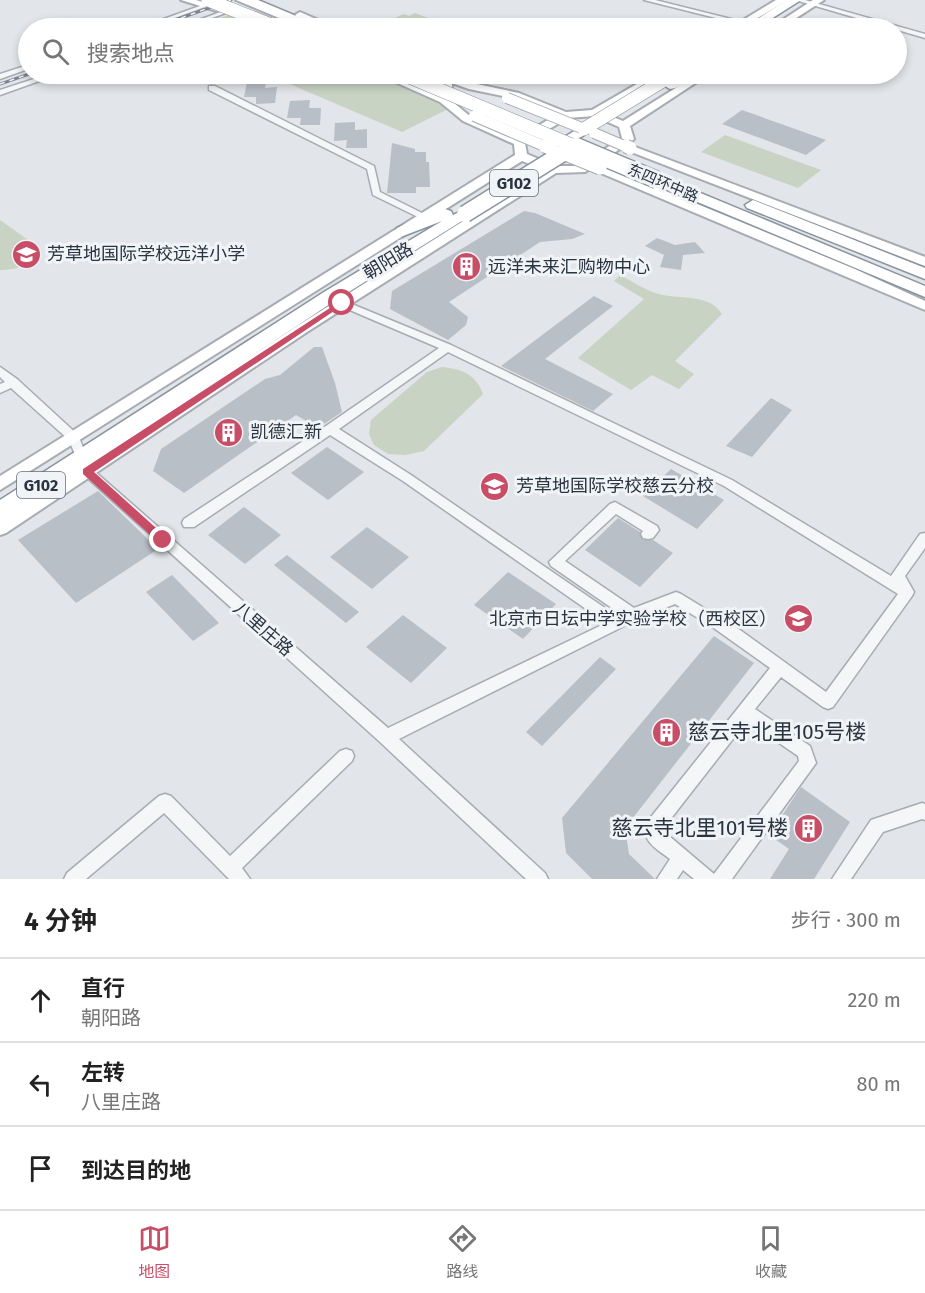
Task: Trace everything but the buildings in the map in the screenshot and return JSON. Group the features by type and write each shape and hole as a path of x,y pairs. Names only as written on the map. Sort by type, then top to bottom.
{"highway":[{"path":"248,0 294,18"},
{"path":"258,0 298,18"},
{"path":"210,1 255,18"},
{"path":"766,18 805,1"},
{"path":"776,18 805,1"},
{"path":"226,6 263,18"},
{"name":"东四环中路","path":"423,84 663,171 925,292"},
{"name":"东四环中路","path":"440,84 925,273"},
{"name":"朝阳路","path":"0,501 81,454 589,131 658,84"},
{"path":"403,231 461,212"},
{"path":"436,244 461,212"},
{"name":"朝阳路","path":"0,511 81,454"}],"street":[{"path":"186,0 210,1 256,18"},
{"path":"242,0 286,18"},
{"path":"267,0 307,18"},
{"path":"646,0 716,18"},
{"path":"758,18 783,0"},
{"path":"167,18 210,1 256,18"},
{"path":"785,18 805,1 863,18"},
{"path":"201,18 226,6"},
{"path":"260,18 269,11"},
{"path":"907,31 925,36"},
{"path":"0,77 18,71"},
{"path":"0,93 26,84"},
{"name":"东四环中路","path":"415,84 444,100 467,119 519,142"},
{"name":"东四环中路","path":"433,84 474,116 797,250 925,306"},
{"name":"东四环中路","path":"442,84 462,91 507,98 925,262"},
{"path":"464,84 515,95 565,115 595,113 624,125"},
{"name":"朝阳路","path":"595,113 655,84"},
{"path":"624,125 688,84"},
{"path":"212,88 371,168 376,193 425,217"},
{"path":"565,115 519,142 521,156 553,170 581,169 629,144 624,125"},
{"name":"东四环中路","path":"629,144 663,171 792,209"},
{"name":"朝阳路","path":"0,528 81,454 278,307 521,156"},
{"name":"东四环中路","path":"581,169 692,213 797,250"},
{"name":"朝阳路","path":"0,484 81,454 342,303 553,170"},
{"path":"631,181 663,171"},
{"path":"342,303 447,347 728,483 907,591"},
{"path":"189,523 330,429 447,347"},
{"name":"八里庄路","path":"0,371 6,386 538,879"},
{"path":"330,429 407,478 618,624"},
{"path":"633,615 556,562 615,507 652,530 648,534"},
{"path":"907,591 897,576 925,538"},
{"path":"386,737 633,615 676,598 738,635 779,668 828,702 907,591"},
{"path":"708,879 654,836 653,828 779,668"},
{"path":"721,879 808,763 804,751 745,711"},
{"path":"73,879 165,801 236,873 346,756"},
{"path":"841,879 877,826 925,812"},
{"path":"666,879 682,858"}],"green space":[{"path":"415,13 428,18 395,18 404,14 409,16"},
{"path":"229,15 237,18 221,18"},
{"path":"290,84 397,84 441,101 448,109 402,132"},
{"path":"725,135 821,170 798,188 701,152"},
{"path":"0,220 38,247 38,253 31,262 12,269 0,270"},
{"path":"620,275 654,293 694,298 710,303 722,314 675,361 694,374 679,389 652,375 631,390 578,358 644,299 614,281"},
{"path":"442,367 455,369 472,377 483,394 424,451 405,455 388,454 374,445 369,434 371,420 427,372"}],"railway":[{"path":"181,18 231,0"},
{"path":"0,84 18,78"}],"place":[{"name":"芳草地国际学校远洋小学","path":"26,254"},
{"name":"远洋未来汇购物中心","path":"467,267"},
{"name":"凯德汇新","path":"229,432"},
{"name":"芳草地国际学校慈云分校","path":"495,486"},
{"name":"北京市日坛中学实验学校（西校区）","path":"798,619"},
{"name":"慈云寺北里105号楼","path":"667,732"},
{"name":"慈云寺北里101号楼","path":"809,828"}],"route":[{"path":"163,540 87,471 342,303"}]}
